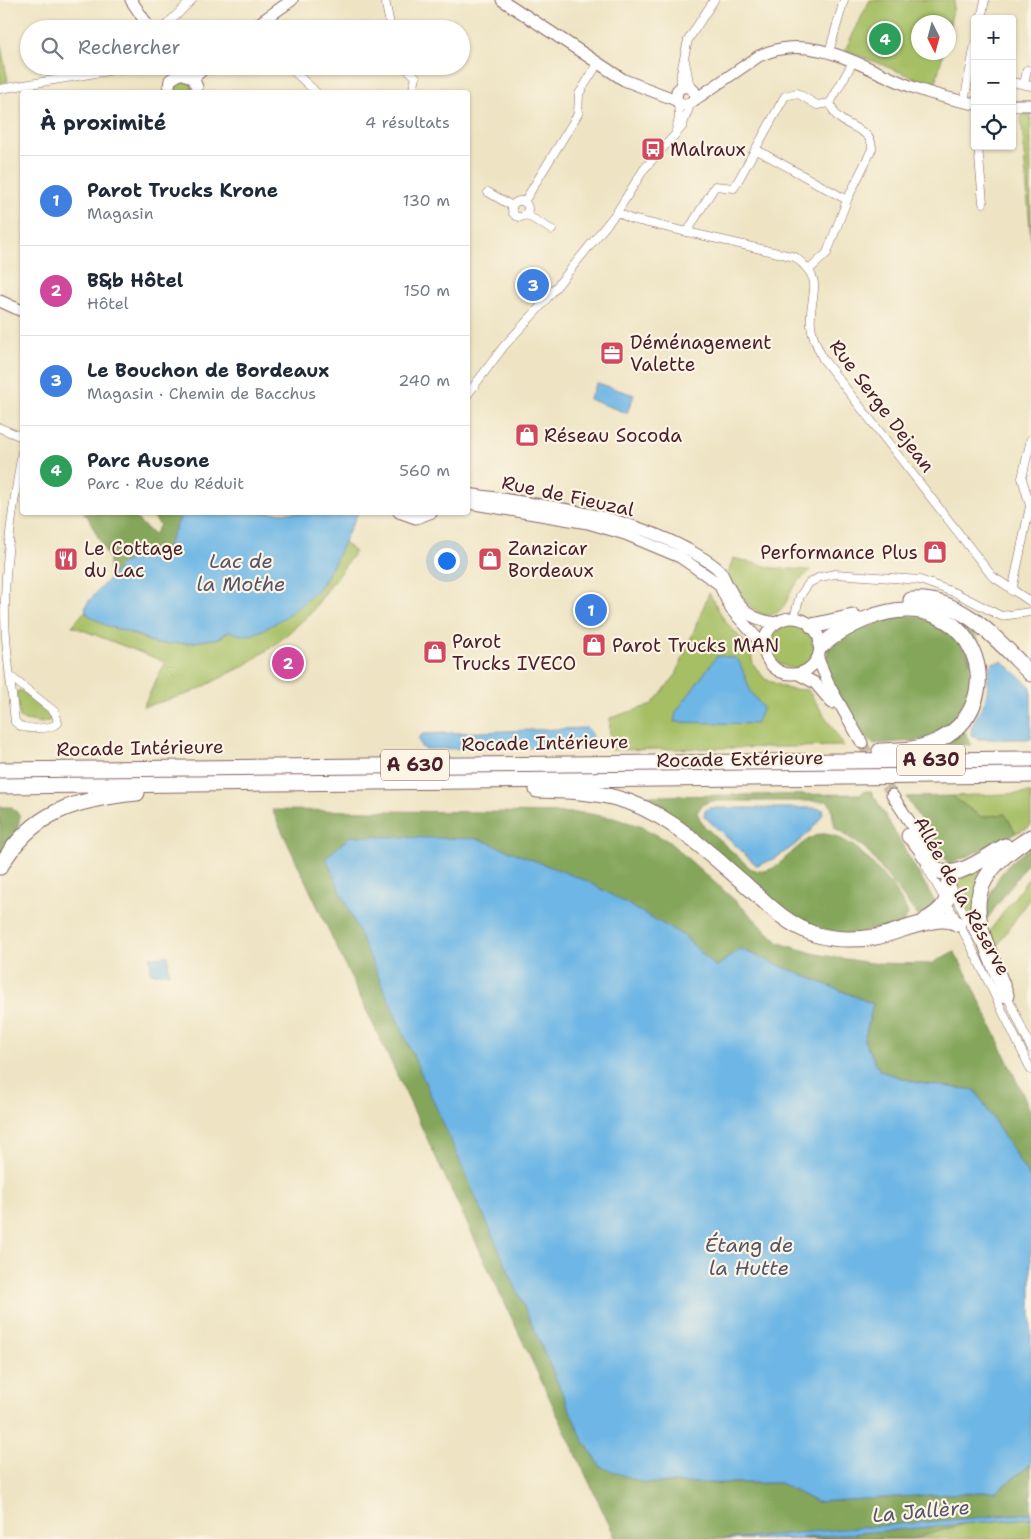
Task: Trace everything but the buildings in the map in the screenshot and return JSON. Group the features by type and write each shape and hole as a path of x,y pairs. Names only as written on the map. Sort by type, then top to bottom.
{"highway":[{"path":"812,626 844,620 902,601 917,599 942,603 973,619 1031,674"},
{"path":"819,652 837,632 878,614 893,610 925,610 939,616 960,632 974,654 977,670 976,692 970,710 958,726 942,738 924,746 908,749 848,752 830,761"},
{"name":"Rocade Intérieure","path":"0,770 1031,759"},
{"name":"Rocade Extérieure","path":"0,786 1031,775"},
{"path":"380,782 590,793 616,798 644,808 674,825 786,920 816,934 852,939 875,937 944,919 958,924"},
{"path":"0,868 9,853 35,826 60,809 85,800 236,783"},
{"path":"945,878 1031,835"},
{"path":"1006,995 981,929 978,912 979,893 982,882 997,860 1031,835"},
{"path":"909,836 916,841 932,866 945,878 946,902 940,912 919,925"}],"street":[{"path":"131,0 144,20"},
{"path":"171,20 192,0"},
{"path":"264,20 292,0"},
{"path":"385,0 389,20"},
{"path":"502,0 598,65 624,80 649,91 685,95 723,80 770,50 789,47 808,47 829,52 915,88 969,103 971,84"},
{"path":"470,384 540,307 617,212 644,169 685,121 685,59 688,40 714,0"},
{"path":"829,52 844,0"},
{"path":"981,15 985,0"},
{"path":"830,103 852,62"},
{"path":"524,202 578,114 580,94 598,65"},
{"path":"1028,70 1028,85"},
{"path":"0,89 84,75"},
{"path":"168,90 172,75"},
{"path":"187,75 193,78 196,90"},
{"path":"193,78 196,75"},
{"path":"298,75 314,90"},
{"path":"413,90 416,77 414,75"},
{"path":"687,232 715,186 734,188 757,150 785,96 797,93 817,105 830,103"},
{"path":"617,212 630,218 795,257 810,269 827,253 847,200 872,149 873,143 868,136 836,116 830,103"},
{"path":"1016,105 1031,105"},
{"path":"757,150 847,200"},
{"path":"978,150 982,203"},
{"path":"488,192 512,206"},
{"path":"512,206 517,201 524,202 528,208 525,214"},
{"path":"512,206 513,213 516,216 525,214 552,230"},
{"name":"Rue Serge Dejean","path":"810,269 814,281 811,324 823,359 992,576 1031,602"},
{"path":"0,301 20,310"},
{"path":"0,428 20,436"},
{"path":"1012,591 1030,506 1022,478 1031,440"},
{"path":"11,677 55,712 58,723 48,728 17,725 15,722 6,636 7,565 20,467"},
{"name":"Rue de Fieuzal","path":"470,494 592,514 628,524 659,536 687,549 718,570 738,605 750,616 758,620 776,623"},
{"name":"Rue de Fieuzal","path":"470,503 588,523 625,534 680,558 719,584 731,609 764,646"},
{"path":"408,515 416,518 424,515"},
{"path":"794,618 796,604 804,589 820,577 835,574 920,580 956,593 1001,616 1031,612"},
{"path":"798,674 815,683 823,691 860,743 830,688 819,652 817,632 812,626 794,618 776,623 767,633 764,646 767,660 784,674 798,674 810,668 819,652"},
{"name":"Allée de la Réserve","path":"1031,1048 1006,995 945,878 889,795 909,836 998,999 1031,1070"}],"green space":[{"path":"870,0 955,0 952,15 911,15 911,60 941,60 935,86 845,50"},
{"path":"0,42 8,81 0,83"},
{"path":"182,78 191,82 192,90 174,90 174,83"},
{"path":"1021,115 1031,115 1031,239"},
{"path":"86,515 132,515 154,535 160,525 152,515 181,515 167,547 135,555 121,565 109,578 109,559"},
{"path":"343,541 355,552 310,614 276,644 244,666 191,693 143,707 165,662 72,626 85,611 88,615 155,644 188,643 220,638 229,631 248,635 287,615 324,582"},
{"path":"733,558 773,568 811,570 794,587 783,607 775,614 766,615 758,612 751,606 732,581 728,574"},
{"path":"709,593 725,621 750,648 753,664 765,679 788,689 808,690 844,746 609,750 610,718 651,705 676,675"},
{"path":"954,612 967,623 976,636 984,668 980,701 974,716 965,730 972,745 943,744 981,690 955,621"},
{"path":"900,615 920,617 941,626 959,641 969,660 971,681 968,700 958,718 925,740 874,744 865,738 832,684 828,672 828,649 854,631"},
{"path":"797,624 809,630 814,637 814,655 809,662 802,667 789,668 781,665 774,658 771,642 774,634 781,627"},
{"path":"20,690 49,710 52,717 51,720 42,723 20,719 16,693"},
{"path":"865,791 871,791 938,907 918,916 866,849 835,828 831,806 827,801 709,801 701,806 697,813 703,825 750,868 756,870 766,871 775,867 804,843 822,834 834,836 854,846 868,859 893,889 908,915 902,925 850,934 803,925 629,796 860,794"},
{"path":"1031,793 1031,826 1016,833 1005,814 981,817 952,796"},
{"path":"952,796 981,817 1005,814 1016,833 949,865 906,797"},
{"path":"0,807 12,807 20,816 17,831 0,859"},
{"path":"272,810 584,813 613,818 640,826 668,841 740,905 779,943 816,954 870,963 931,964 954,951 971,982 1031,1112 1031,1180 975,1090 918,1083 880,1071 864,1041 873,1004 740,949 716,967 684,936 644,1483 780,1483 816,1502 997,1491 1031,1464 1031,1513 994,1515 913,1539 616,1539"},
{"path":"1031,848 1031,858 987,919 990,897 999,877 1013,861"},
{"path":"990,861 974,923 955,883"},
{"path":"1031,875 1031,896 995,949 989,932"},
{"path":"1031,1516 1031,1539 754,1539"}],"water":[{"path":"597,383 634,395 627,413 589,399"},
{"name":"Lac de la Mothe","path":"181,515 357,515 323,582 310,597 289,614 257,633 243,635 229,631 220,638 188,643 155,644 140,636 105,625 88,615 85,608 88,602 121,565 135,555 167,547"},
{"path":"716,657 735,658 739,661 751,692 763,708 756,724 674,722 676,712"},
{"path":"1002,661 1031,687 1031,739 979,739 971,735 972,726 986,698 990,667 992,663"},
{"path":"587,728 592,733 589,746 584,747 426,749 421,747 418,738 423,734"},
{"path":"709,808 815,808 824,810 814,827 796,844 775,858 756,865 704,816 705,811"},
{"name":"Étang de la Hutte","path":"350,836 479,839 587,881 684,936 716,967 740,949 873,1004 864,1041 880,1071 918,1083 975,1090 1031,1180 1031,1464 997,1491 816,1502 780,1483 644,1483 601,1467 583,1440 326,858"},
{"path":"168,956 169,973 151,973 150,957"},
{"path":"1031,1513 1031,1518 792,1539 726,1539"}],"tunnel":[{"path":"862,743 892,795"}],"place":[{"name":"Parc Ausone","path":"885,39"},
{"name":"Malraux","path":"653,149"},
{"name":"Le Bouchon de Bordeaux","path":"533,285"},
{"name":"Déménagement Valette","path":"612,353"},
{"name":"Réseau Socoda","path":"527,435"},
{"name":"Performance Plus","path":"935,552"},
{"name":"Le Cottage du Lac","path":"66,559"},
{"name":"Zanzicar Bordeaux","path":"490,559"},
{"name":"Parot Trucks Krone","path":"591,610"},
{"name":"Parot Trucks MAN","path":"594,645"},
{"name":"Parot Trucks IVECO","path":"435,652"},
{"name":"B&b Hôtel","path":"288,663"}],"water label":[{"name":"La Jallère","path":"921,1511"}]}
